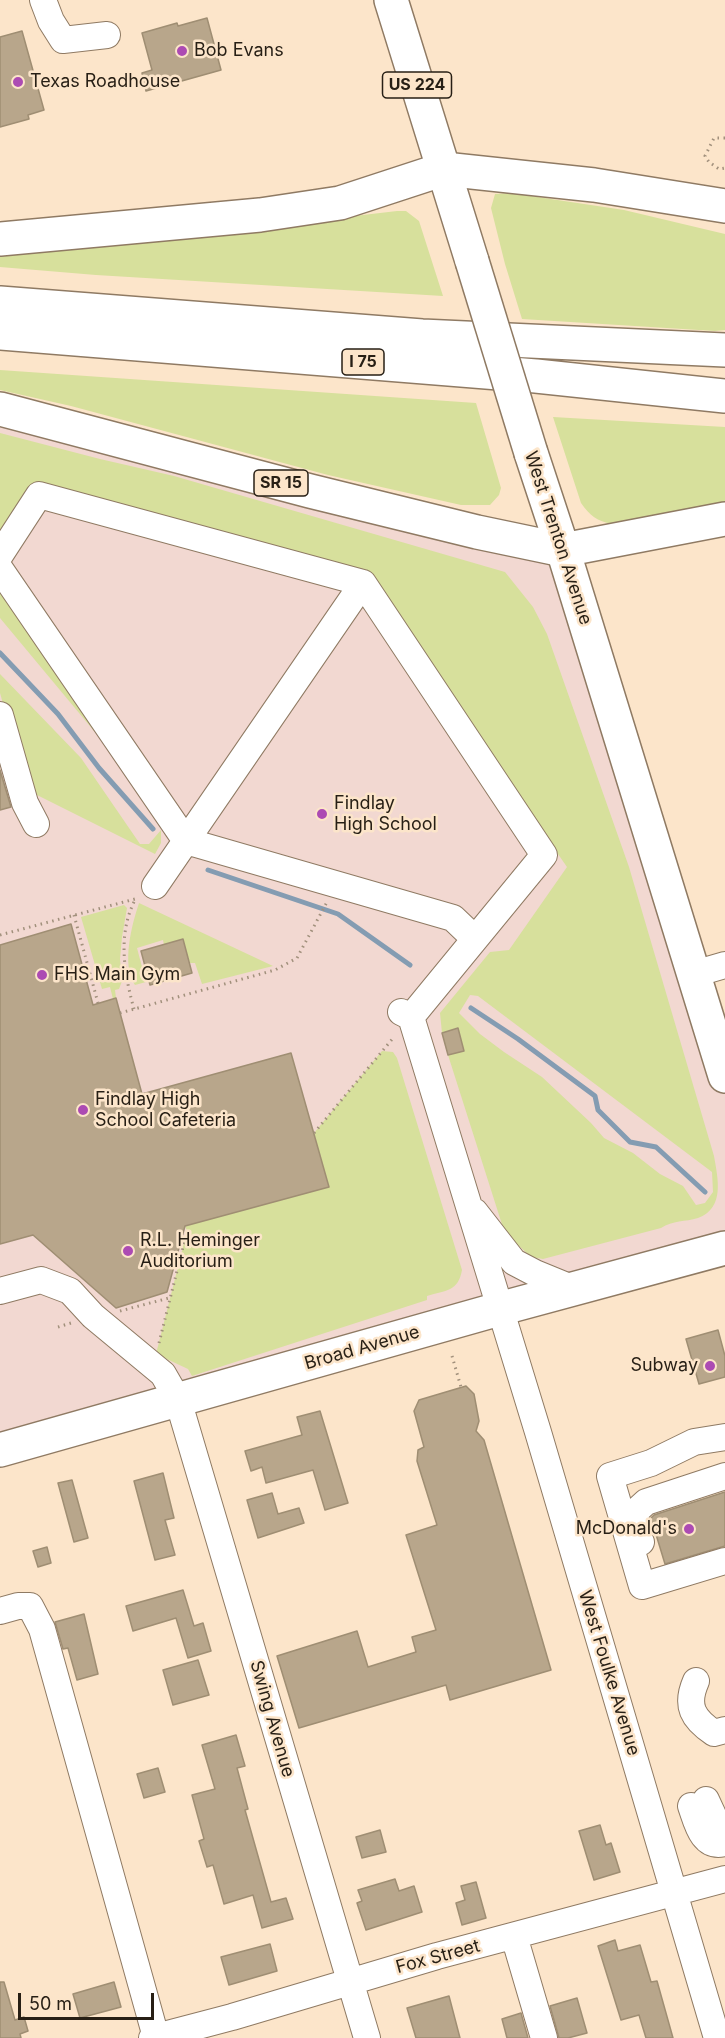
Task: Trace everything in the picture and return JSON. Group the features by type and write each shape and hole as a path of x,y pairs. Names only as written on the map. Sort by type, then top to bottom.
{"main road":[{"name":"West Trenton Avenue","path":"390,0 725,1076"},
{"path":"0,239 260,215 340,203 444,169 594,184 725,206"},
{"name":"I 75","path":"0,303 422,336 725,350"},
{"name":"I 75","path":"0,333 536,376 725,396"},
{"name":"SR 15","path":"0,409 310,491 486,534 563,550"},
{"path":"563,550 725,519"},
{"name":"Broad Avenue","path":"0,1450 499,1309 725,1248"}],"street":[{"path":"43,0 51,21 63,40 107,34"},
{"path":"0,555 39,495 363,583 544,855 475,939 406,1014"},
{"path":"0,569 186,841 453,918 475,939"},
{"path":"143,892 186,841 363,583"},
{"path":"0,715 24,802 36,824"},
{"path":"694,974 725,965"},
{"name":"West Foulke Avenue","path":"406,1014 538,1432 717,2038"},
{"path":"466,1202 514,1262 574,1289"},
{"name":"Swing Avenue","path":"0,1291 40,1280 70,1291 93,1316 163,1374 178,1400 367,2038"},
{"path":"725,1437 694,1442 651,1463 610,1476 642,1586 725,1561"},
{"path":"725,1476 646,1502 635,1512 638,1536 652,1564 665,1569 725,1551"},
{"path":"0,1611 18,1606 30,1606 42,1629 154,2038"},
{"path":"696,1681 691,1693 692,1709 699,1723 714,1732 725,1730"},
{"path":"725,1831 719,1828 699,1803 699,1832 710,1842 718,1845 725,1843"},
{"name":"Fox Street","path":"154,2038 437,1956 725,1879"},
{"path":"514,1936 544,2038"}],"path":[{"path":"725,138 714,138 705,156 719,169 725,168"},
{"path":"0,935 74,915 143,892"},
{"path":"134,1009 124,964 131,907 143,892"},
{"path":"120,1013 274,970 297,958 326,904"},
{"path":"74,915 99,1003"},
{"path":"314,1133 406,1014"},
{"path":"158,1343 187,1231"},
{"path":"112,1313 169,1298"},
{"path":"452,1356 461,1387"}],"shaded area":[{"name":"Findlay High School","path":"0,409 563,550 725,1078 725,1249 0,1449"}],"green space":[{"path":"511,193 624,210 725,234 725,330 522,319 491,208 495,194"},
{"path":"406,211 419,221 443,296 0,267 0,253 82,248"},
{"path":"0,370 476,403 501,488 499,495 490,505 461,505 328,475 71,406 0,390"},
{"path":"553,417 725,427 725,505 612,524 598,519 591,515 581,503"},
{"path":"0,433 174,476 505,572 533,607 547,634 629,867 714,1156 718,1192 716,1200 707,1213 698,1218 675,1222 661,1228 543,1259 531,1257 518,1245 514,1250 506,1237 448,1055 464,1051 457,1029 442,1033 440,1013 490,952 509,950 567,867 365,576 35,486 0,535","holes":["470,995 478,996 712,1172 713,1192 705,1203 696,1205 683,1186 660,1174 633,1153 604,1138 542,1077 480,1034 459,1013"]},
{"path":"0,585 99,737 0,618"},
{"path":"0,674 81,758 140,844 149,844 161,830 161,843 155,854 27,790 0,693"},
{"path":"139,903 273,966 202,984 195,963 190,963 183,940 164,945 163,940 137,948 146,982 135,985 131,977 128,956 133,922"},
{"path":"124,905 127,908 120,959 122,981 119,989 115,990 116,998 113,999 110,987 102,989 81,917"},
{"path":"382,1051 393,1052 397,1058 462,1270 458,1282 450,1289 427,1296 427,1300 192,1376 188,1369 156,1354 187,1231 185,1226 329,1187 314,1133"}],"building":[{"name":"Bob Evans","path":"207,18 221,70 146,91 142,73 152,70 142,33 177,23 178,26"},
{"name":"Texas Roadhouse","path":"22,31 44,110 28,115 29,119 0,127 0,37"},
{"path":"0,770 11,807 0,810"},
{"path":"71,924 93,1005 116,998 142,1094 291,1053 329,1187 185,1226 167,1292 116,1308 33,1235 0,1244 0,945"},
{"path":"183,939 192,973 150,985 141,951"},
{"path":"458,1028 464,1051 448,1055 442,1033"},
{"name":"Subway","path":"718,1330 725,1356 725,1377 699,1384 686,1339"},
{"path":"466,1386 474,1394 479,1421 476,1431 484,1440 551,1670 450,1700 446,1685 299,1728 277,1656 357,1631 368,1667 416,1652 412,1637 436,1630 406,1535 437,1525 417,1461 418,1450 424,1447 414,1411 419,1400"},
{"path":"320,1411 348,1503 325,1510 313,1470 266,1483 262,1467 251,1471 245,1451 302,1435 297,1417"},
{"path":"163,1473 174,1518 165,1520 175,1555 155,1560 134,1481"},
{"path":"72,1480 88,1538 74,1542 58,1483"},
{"name":"McDonald's","path":"725,1492 725,1546 665,1564 651,1518 654,1515"},
{"path":"272,1493 278,1514 299,1508 304,1523 258,1538 247,1500"},
{"path":"47,1547 51,1563 38,1567 33,1551"},
{"path":"183,1590 194,1626 203,1623 211,1651 188,1658 176,1618 133,1631 126,1606"},
{"path":"84,1614 98,1674 77,1680 68,1648 63,1649 55,1622"},
{"path":"198,1660 209,1695 173,1705 163,1670"},
{"path":"236,1735 245,1766 237,1768 248,1809 245,1810 271,1902 286,1898 293,1919 262,1928 253,1895 224,1904 213,1865 207,1867 199,1841 204,1839 192,1795 215,1789 202,1745"},
{"path":"158,1768 165,1792 144,1798 137,1774"},
{"path":"600,1825 606,1845 611,1843 620,1872 594,1880 579,1831"},
{"path":"380,1830 386,1852 362,1858 356,1837"},
{"path":"395,1879 399,1891 414,1886 422,1912 366,1930 357,1903 362,1901 358,1890"},
{"path":"476,1882 486,1918 462,1925 456,1903 465,1900 461,1886"},
{"path":"615,1940 618,1951 640,1945 651,1982 657,1981 673,2038 646,2038 639,2015 621,2020 598,1946"},
{"path":"270,1944 277,1971 229,1985 221,1957"},
{"path":"0,1982 4,1982 15,2020 24,2017 28,2031 20,2034 21,2038 0,2038"},
{"path":"114,1982 121,2007 80,2018 73,1994"},
{"path":"449,1996 460,2038 416,2038 407,2008"},
{"path":"577,1998 587,2033 559,2038 550,2006"},
{"path":"521,2013 528,2038 507,2038 502,2019"}],"waterway":[{"path":"0,653 58,714 99,768 153,829"},
{"path":"208,870 338,914 410,965"},
{"path":"471,1008 518,1039 595,1096 598,1110 630,1142 656,1147 705,1192"}],"place":[{"name":"Bob Evans","path":"182,51"},
{"name":"Texas Roadhouse","path":"18,82"},
{"name":"Findlay High School","path":"322,814"},
{"name":"FHS Main Gym","path":"42,975"},
{"name":"Findlay High School Cafeteria","path":"83,1110"},
{"name":"R.L. Heminger Auditorium","path":"128,1251"},
{"name":"Subway","path":"710,1366"},
{"name":"McDonald's","path":"689,1529"}]}
